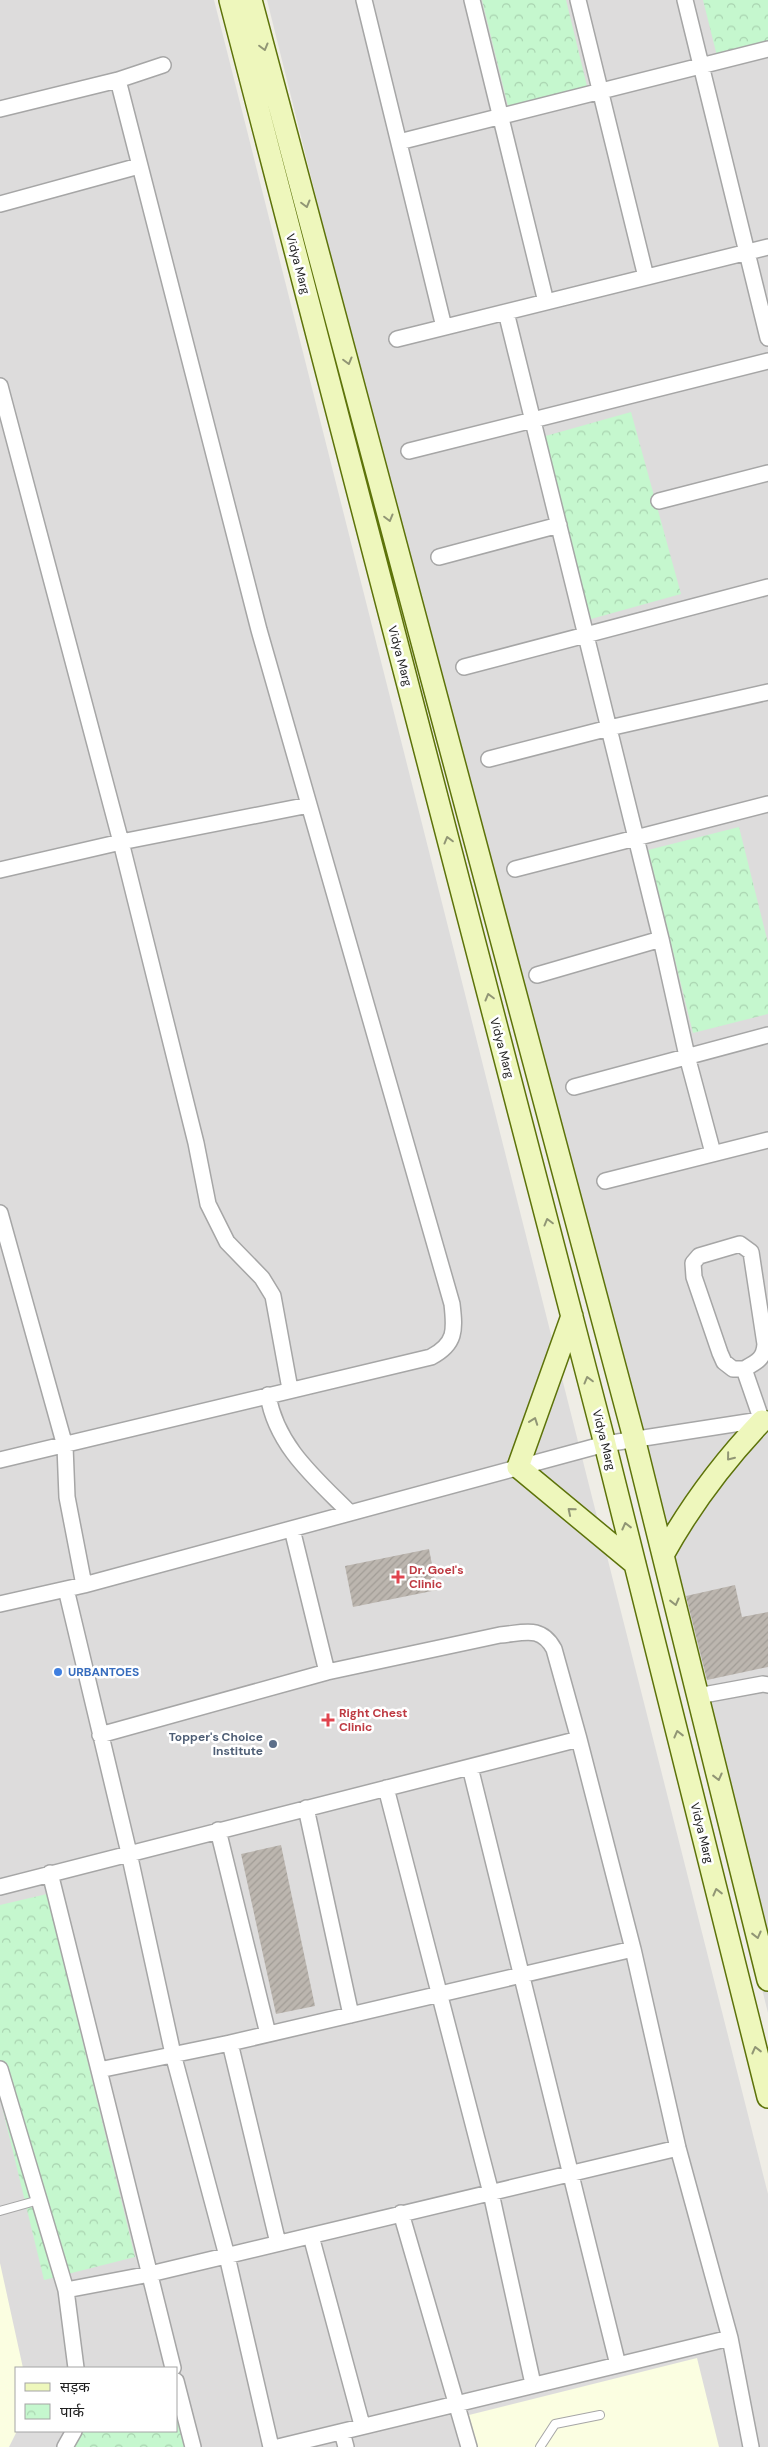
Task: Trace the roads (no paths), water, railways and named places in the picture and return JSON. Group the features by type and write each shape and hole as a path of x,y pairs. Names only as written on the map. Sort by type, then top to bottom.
{"main road":[{"name":"Vidya Marg","path":"230,0 605,1444 768,2097"},
{"name":"Vidya Marg","path":"251,0 634,1438 768,1980"},
{"path":"572,1316 518,1467 635,1564"},
{"path":"663,1555 696,1501 744,1440 765,1420"}],"street":[{"path":"364,0 444,327"},
{"path":"472,0 546,302"},
{"path":"578,0 646,277"},
{"path":"685,0 768,338"},
{"path":"399,142 768,49"},
{"path":"0,110 118,80 163,65"},
{"path":"0,1460 65,1446 290,1389 430,1357 442,1351 448,1345 453,1335 454,1319 452,1304 259,630 118,80"},
{"path":"0,204 139,166"},
{"path":"397,339 768,247"},
{"path":"506,312 636,837 687,1056 713,1152"},
{"path":"409,451 768,361"},
{"path":"0,386 121,842 193,1134 208,1204 227,1242 262,1278 273,1296 290,1389"},
{"path":"659,501 768,473"},
{"path":"439,557 559,525"},
{"path":"464,667 768,587"},
{"path":"489,760 609,728 768,692"},
{"path":"514,869 768,804"},
{"path":"0,870 121,842 309,805"},
{"path":"536,975 661,940"},
{"path":"574,1087 768,1035"},
{"path":"604,1180 768,1140"},
{"path":"0,1213 65,1446 67,1497 84,1585"},
{"path":"740,1244 751,1252 765,1344 764,1354 759,1361 744,1369 733,1369 724,1362 694,1277 693,1264 699,1256 740,1244"},
{"path":"0,1604 84,1585 292,1529 348,1511 605,1444 634,1438 765,1420 744,1369"},
{"path":"268,1395 271,1413 298,1461 348,1511"},
{"path":"292,1529 327,1672"},
{"path":"66,1589 129,1853 173,2054 227,2256 271,2447"},
{"path":"100,1735 327,1672 500,1635 539,1633 548,1638 554,1649 579,1739 633,1950 678,2148 730,2338 751,2447"},
{"path":"698,1696 762,1684 768,1685"},
{"path":"0,1886 579,1739"},
{"path":"470,1766 618,2365"},
{"path":"386,1788 491,2193 533,2384"},
{"path":"306,1808 351,2015"},
{"path":"218,1830 268,2034"},
{"path":"50,1873 173,2367"},
{"path":"99,2070 230,2043 522,1974 633,1950"},
{"path":"230,2043 278,2243"},
{"path":"0,2069 66,2290 76,2367"},
{"path":"66,2290 150,2274 491,2193 570,2172 678,2148"},
{"path":"401,2213 469,2447"},
{"path":"311,2236 362,2425"},
{"path":"278,2447 457,2402 730,2338"},
{"path":"178,2389 193,2447"},
{"path":"66,2447 74,2432"},
{"path":"342,2432 346,2447"}],"lane":[{"path":"0,2211 39,2200"},
{"path":"540,2447 555,2424 600,2415"}],"place":[{"name":"Dr. Goel's Clinic","path":"398,1577"},
{"name":"URBANTOES","path":"58,1672"},
{"name":"Right Chest Clinic","path":"328,1720"},
{"name":"Topper's Choice Institute","path":"273,1744"}]}
